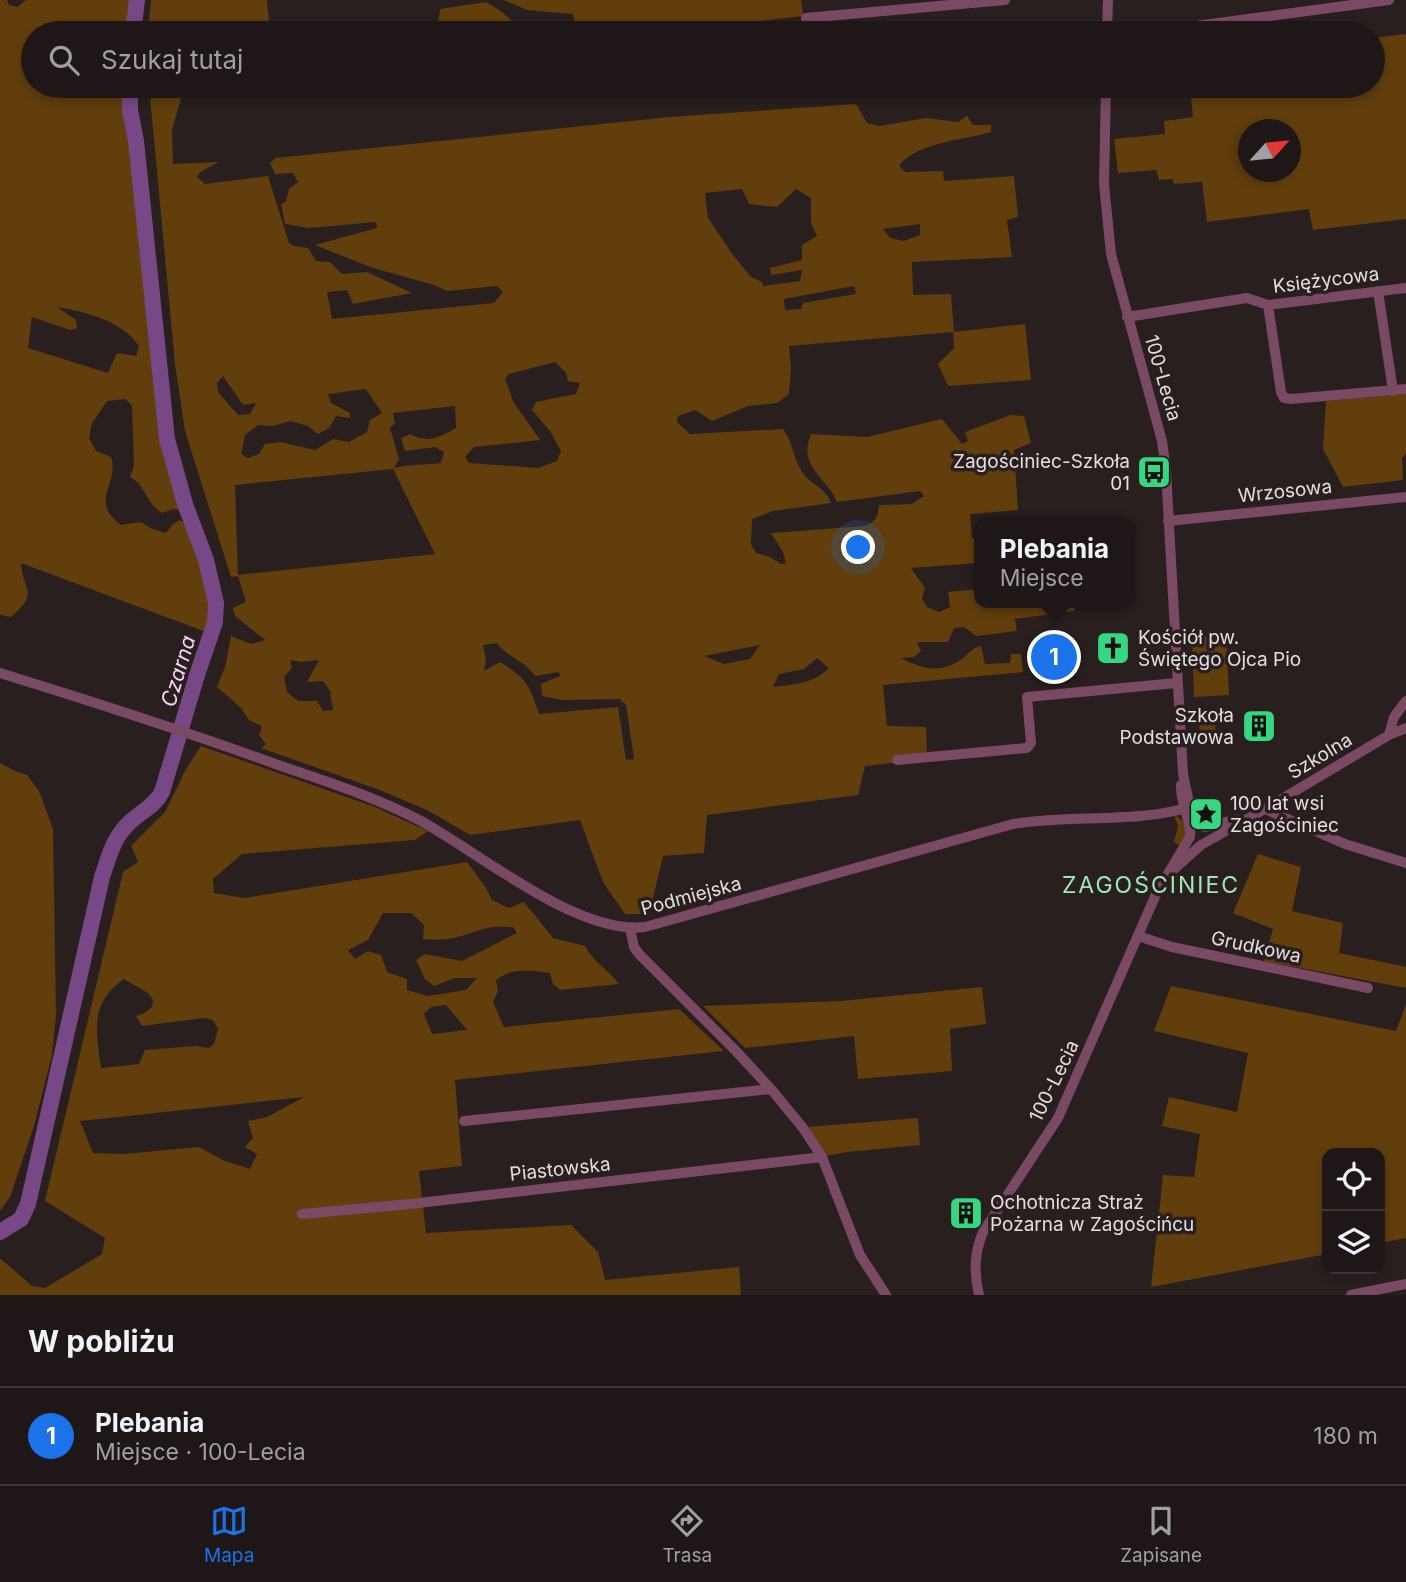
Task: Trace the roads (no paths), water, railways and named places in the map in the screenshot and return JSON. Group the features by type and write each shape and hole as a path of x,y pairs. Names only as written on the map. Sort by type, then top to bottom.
{"street":[{"path":"806,19 1005,0"},
{"path":"1107,21 1108,0"},
{"path":"1232,21 1389,0"},
{"name":"100-Lecia","path":"979,1295 974,1263 976,1247 983,1232 1058,1118 1138,936 1166,876 1190,834 1181,789 1183,774 1166,471 1158,421 1115,275 1104,184 1106,98"},
{"name":"Księżycowa","path":"1127,317 1247,298 1268,305 1406,288"},
{"path":"1378,291 1393,391"},
{"path":"1268,305 1280,392 1284,398 1406,389"},
{"name":"Wrzosowa","path":"1168,521 1406,497"},
{"name":"Podmiejska","path":"0,673 192,734 379,801 420,821 573,912 607,925 630,929 706,911 995,828 1068,817 1155,815 1186,808"},
{"path":"897,760 1027,748 1031,743 1027,697 1176,683"},
{"path":"1389,735 1394,717 1406,701"},
{"name":"Szkolna","path":"1204,843 1389,735 1406,728"},
{"path":"1186,808 1203,827 1208,833 1204,843 1192,842 1190,834 1196,826 1203,827"},
{"path":"1265,809 1345,844 1406,863"},
{"name":"Szkolna","path":"1203,827 1252,815"},
{"name":"100-Lecia","path":"1166,876 1204,843"},
{"path":"630,929 634,947 639,954 771,1088 803,1128 822,1157 860,1255 886,1295"},
{"name":"Grudkowa","path":"1138,936 1172,947 1368,988"},
{"path":"464,1121 771,1088"},
{"name":"Piastowska","path":"302,1214 822,1157"},
{"path":"1351,1295 1406,1284"}],"waterway":[{"name":"Czarna","path":"134,21 137,0"},
{"name":"Czarna","path":"0,1232 21,1219 28,1204 109,855 124,829 162,792 215,622 216,603 206,560 185,504 167,439 130,98"}],"place":[{"name":"Zagościniec-Szkoła 01","path":"1154,472"},
{"name":"Kościół pw. Świętego Ojca Pio","path":"1113,648"},
{"name":"Plebania","path":"1054,657"},
{"name":"Szkoła Podstawowa","path":"1259,726"},
{"name":"100 lat wsi Zagościniec","path":"1206,814"},
{"name":"Ochotnicza Straż Pożarna w Zagościńcu","path":"966,1213"}],"district":[{"name":"ZAGOŚCINIEC","path":"1151,885"}]}
